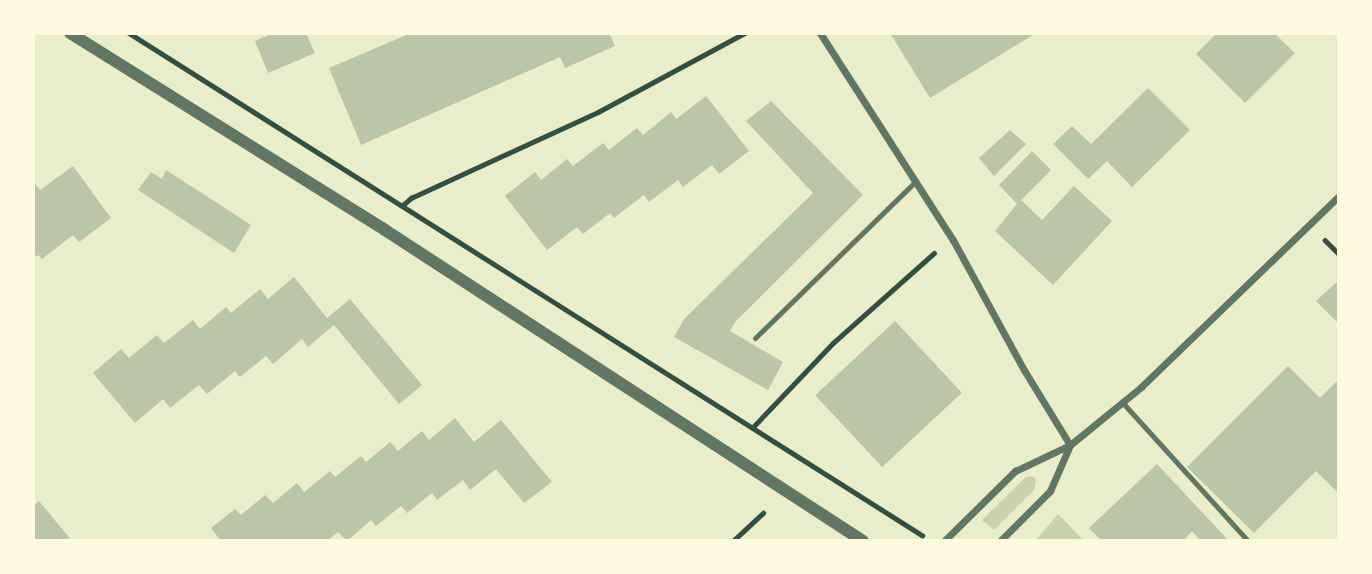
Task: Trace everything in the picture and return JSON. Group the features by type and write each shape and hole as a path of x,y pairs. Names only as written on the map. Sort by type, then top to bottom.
{"street":[{"path":"70,33 365,217 863,541"},
{"path":"820,33 953,240 1024,370 1070,445"},
{"path":"944,541 1015,471 1070,445 1122,402 1339,196"},
{"path":"1000,541 1050,491 1070,445"}],"lane":[{"path":"755,338 916,181"},
{"path":"1122,402 1248,541"}],"path":[{"path":"129,33 932,541"},
{"path":"403,205 411,198 598,112 745,33"},
{"path":"753,427 833,344 920,262 953,240"},
{"path":"733,541 763,513"}],"green space":[{"path":"1033,476 1036,479 1034,490 994,530 982,520 1026,477"},
{"path":"1058,514 1084,541 1035,541"}],"building":[{"path":"273,33 306,33 315,53 268,73 255,41"},
{"path":"411,33 609,33 615,46 565,68 560,57 361,145 329,68"},
{"path":"890,33 1036,33 930,98"},
{"path":"1217,33 1274,33 1295,53 1245,103 1196,54"},
{"path":"1148,88 1190,130 1132,187 1107,161 1088,179 1053,144 1072,126 1091,144"},
{"path":"706,96 749,151 719,174 712,165 683,187 678,180 649,202 644,195 614,218 610,213 583,234 577,227 547,250 505,196 535,172 541,180 567,159 573,166 603,143 609,150 637,128 643,135 671,112 676,119"},
{"path":"771,101 863,195 736,321 730,331 783,362 768,390 674,337 684,319 813,193 746,121"},
{"path":"1010,130 1026,144 994,176 979,158"},
{"path":"1032,151 1051,170 1021,200 1042,220 1074,186 1112,221 1053,285 995,231 1017,204 999,185"},
{"path":"73,166 111,218 79,242 73,235 42,259 38,255 33,258 33,181 40,190"},
{"path":"166,170 251,225 234,253 138,190 151,172 162,179"},
{"path":"294,277 327,318 350,299 422,385 399,404 334,325 308,347 302,339 273,364 266,356 240,377 235,371 207,394 199,385 170,408 163,399 135,423 93,373 121,349 129,358 157,335 164,343 193,320 200,329 226,307 231,313 260,289 268,299"},
{"path":"1339,280 1339,324 1316,301"},
{"path":"895,321 962,393 882,467 815,395"},
{"path":"1288,366 1320,398 1339,379 1339,494 1316,471 1254,533 1187,467"},
{"path":"455,418 474,442 501,420 552,482 524,503 496,469 470,490 463,480 437,500 432,493 407,513 401,506 376,526 371,520 347,541 338,532 327,541 221,541 211,528 235,509 241,515 265,495 273,503 297,483 304,492 330,471 335,477 361,456 366,462 390,442 398,451 422,431 429,440"},
{"path":"1157,464 1229,541 1201,541 1192,531 1183,541 1102,541 1089,528"},
{"path":"39,501 72,541 33,541 33,506"}]}
